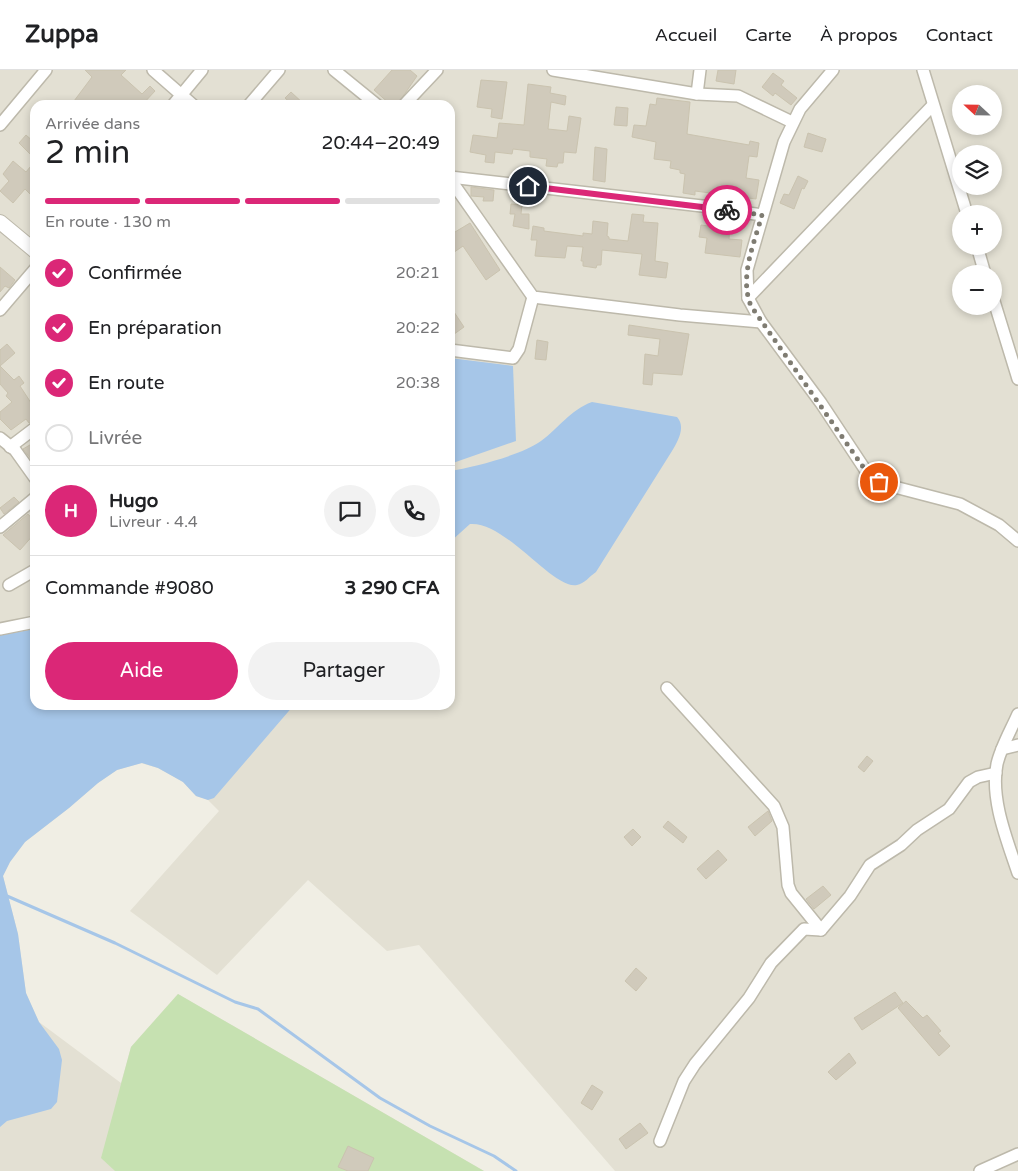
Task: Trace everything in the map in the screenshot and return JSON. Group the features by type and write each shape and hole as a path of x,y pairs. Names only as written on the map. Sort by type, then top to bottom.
{"street":[{"path":"0,124 46,70"},
{"path":"153,70 187,100"},
{"path":"177,100 202,70"},
{"path":"253,100 279,70"},
{"path":"334,70 370,100"},
{"path":"409,100 436,70"},
{"path":"553,70 697,94 738,96 792,122"},
{"path":"697,94 700,70"},
{"path":"833,70 807,99 792,122 775,168 747,270 748,298 761,322 821,403 868,474 887,485 960,504 999,525 1018,541"},
{"path":"923,70 964,205"},
{"path":"748,298 933,105"},
{"path":"455,179 702,206 762,215"},
{"path":"455,185 533,297 680,315 761,322"},
{"path":"0,222 30,247"},
{"path":"0,310 30,275"},
{"path":"455,351 513,358 520,349 533,297"},
{"path":"998,315 1018,379"},
{"path":"10,446 30,432"},
{"path":"0,438 15,450 30,471"},
{"path":"0,527 30,502"},
{"path":"9,585 30,573"},
{"path":"0,629 30,623"},
{"path":"667,688 774,806 782,827 788,885 791,893 821,930"},
{"path":"1018,714 1002,749 996,774 998,805 1018,873"},
{"path":"1002,749 1018,745"},
{"path":"821,930 850,896 870,865 901,845 917,830 949,809 969,782 978,777 996,774"},
{"path":"660,1141 684,1081 709,1044 749,998 771,963 804,929 821,930"},
{"path":"980,1171 1018,1154"}],"shaded area":[{"path":"0,70 1018,70 1018,1171 615,1171 419,945 387,951 308,880 217,975 130,911 219,811 208,800 196,796 183,782 158,768 141,763 117,770 25,842 10,862 3,876 18,934 26,993 39,1022 121,1083 131,1047 178,994 484,1171 0,1171"}],"green space":[{"path":"178,994 484,1171 115,1171 101,1158 131,1047"}],"water":[{"path":"455,359 513,366 516,441 455,462"},
{"path":"592,402 677,417 681,425 679,438 674,447 596,572 585,582 577,585 567,584 555,577 499,533 484,526 470,524 455,538 455,470 497,460 533,446 584,405"},
{"path":"30,630 30,710 290,710 214,798 208,800 196,796 183,782 158,768 142,763 117,770 25,842 10,862 3,876 18,934 26,993 39,1022 59,1049 62,1060 57,1102 51,1109 7,1121 0,1127 0,635"}],"building":[{"path":"85,70 126,70 121,75 142,94 150,86 155,91 147,100 75,100 92,77"},
{"path":"392,70 410,70 417,76 400,100 385,100 374,90"},
{"path":"718,70 736,70 734,84 716,81"},
{"path":"773,73 784,81 781,85 797,98 791,105 775,93 773,96 762,87"},
{"path":"481,80 507,82 502,119 491,117 492,109 477,107"},
{"path":"528,84 551,87 550,93 566,96 565,105 551,102 548,129 567,131 569,116 581,118 576,153 564,152 563,163 558,163 557,167 546,166 547,159 530,157 530,151 513,149 512,154 495,152 494,163 485,162 486,155 470,152 473,135 497,138 499,123 524,125"},
{"path":"291,92 300,100 287,100 285,98"},
{"path":"657,98 690,102 687,134 749,145 750,141 759,143 757,157 749,156 746,178 759,180 756,199 695,191 695,195 683,193 685,174 680,173 680,170 670,168 671,161 654,159 656,142 632,137 634,125 646,126 650,104 656,105"},
{"path":"616,107 628,108 627,126 614,125"},
{"path":"808,133 826,139 822,152 804,147"},
{"path":"26,135 30,139 30,154 19,143"},
{"path":"595,147 607,149 605,182 593,180"},
{"path":"13,161 26,172 30,167 30,194 25,189 13,203 0,191 9,181 3,174"},
{"path":"798,176 808,181 804,189 802,188 794,209 780,203 784,194 789,195"},
{"path":"471,187 494,190 493,201 483,201 484,197 471,196"},
{"path":"511,204 522,205 521,214 529,214 529,229 513,226 515,214 510,214"},
{"path":"632,214 644,215 643,222 658,223 655,261 668,263 666,278 639,275 642,254 602,250 601,265 597,265 596,268 583,266 583,261 581,261 583,247 567,246 565,258 535,256 537,240 531,240 533,226 544,228 544,231 583,236 583,233 592,234 593,221 608,223 607,236 609,239 628,241"},
{"path":"709,221 730,223 729,239 742,240 740,257 705,253 707,238 699,237 701,225 708,226"},
{"path":"470,223 500,270 486,280 463,246 455,252 455,232"},
{"path":"0,267 15,280 9,288 5,286 0,292"},
{"path":"455,314 464,327 455,333"},
{"path":"629,325 689,334 682,375 653,373 652,385 643,384 645,354 658,356 660,339 628,335"},
{"path":"537,340 548,342 546,360 535,359"},
{"path":"7,344 15,353 0,366 0,350"},
{"path":"0,366 14,380 19,376 24,383 20,386 30,401 30,423 26,419 11,430 0,419 0,412 12,402 6,396 8,393 0,384"},
{"path":"30,445 30,458 23,449"},
{"path":"14,497 19,502 4,514 0,508"},
{"path":"28,514 30,516 30,539 20,550 3,535"},
{"path":"867,756 873,761 864,772 858,767"},
{"path":"768,811 772,821 755,836 748,827"},
{"path":"668,821 687,837 683,843 663,827"},
{"path":"633,829 641,837 632,846 624,837"},
{"path":"718,850 727,860 706,879 697,869"},
{"path":"823,886 831,895 814,909 806,899"},
{"path":"636,968 647,978 636,991 625,981"},
{"path":"895,992 903,1003 862,1030 854,1018"},
{"path":"906,1001 923,1018 927,1015 941,1031 938,1033 950,1046 939,1056 898,1008"},
{"path":"849,1053 856,1063 836,1080 828,1072"},
{"path":"592,1085 603,1092 592,1110 581,1103"},
{"path":"640,1123 648,1133 626,1149 619,1139"},
{"path":"348,1146 374,1158 368,1171 348,1171 338,1167"}],"waterway":[{"path":"7,896 115,943 235,1002 258,1009 380,1098 430,1126 494,1156 516,1171"}],"way so far":[{"path":"727,210 762,215 747,270 746,292 751,306 821,403 868,474 879,482"}],"route":[{"path":"528,186 727,210"}]}
